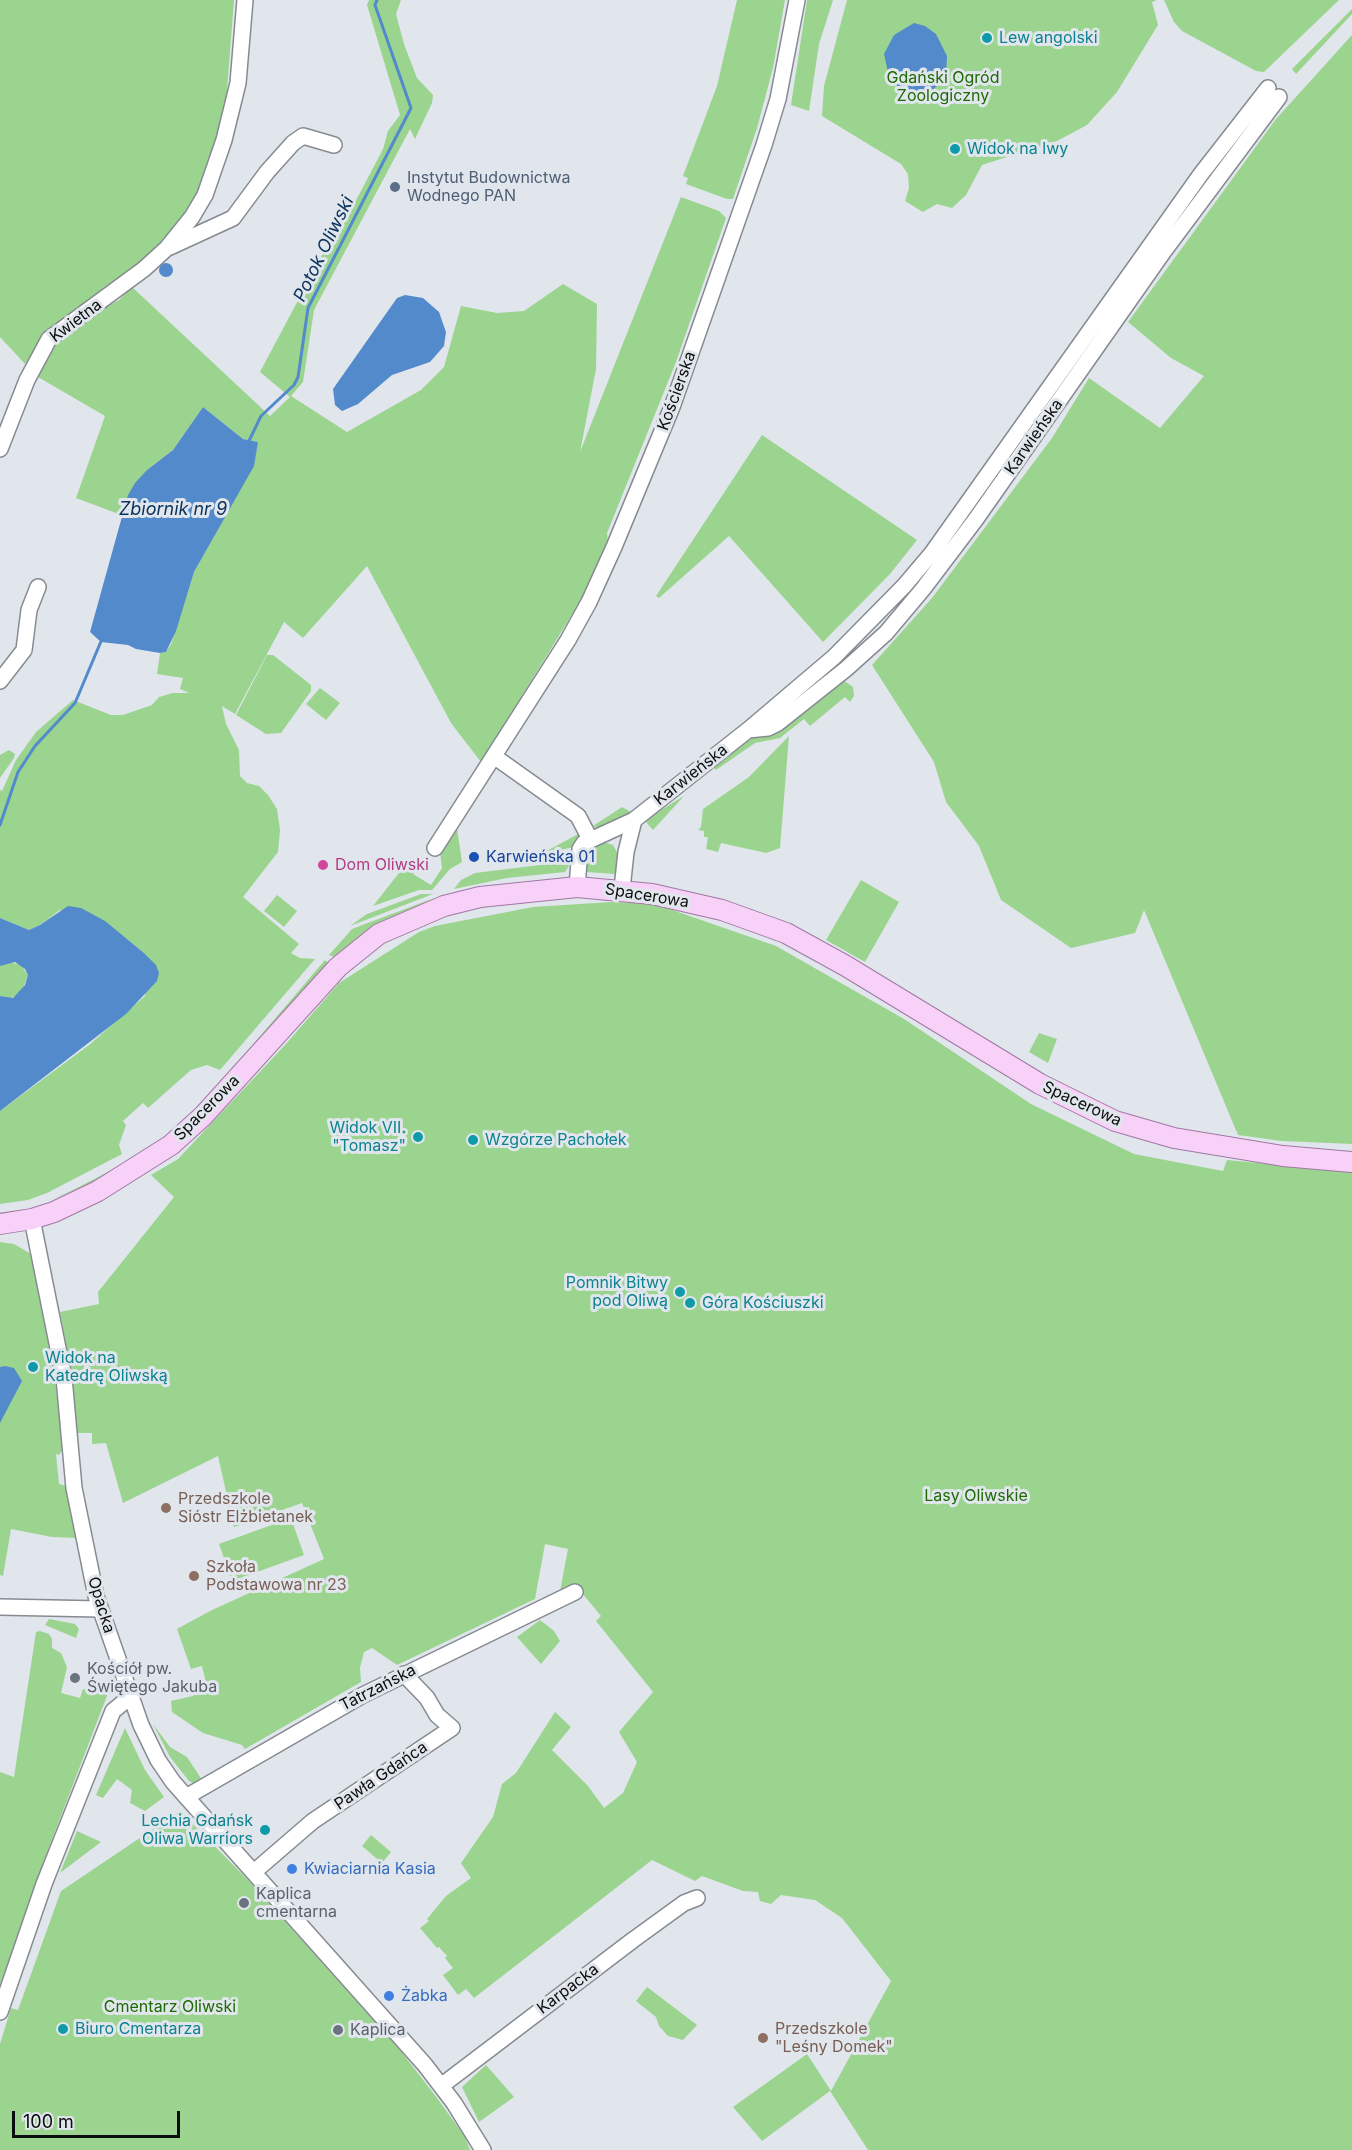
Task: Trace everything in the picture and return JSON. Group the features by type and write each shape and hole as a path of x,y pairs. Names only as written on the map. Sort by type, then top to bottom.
{"main road":[{"name":"Spacerowa","path":"0,1224 32,1219 51,1213 98,1191 171,1145 203,1116 338,967 379,934 399,923 444,906 480,897 577,887 622,889 722,910 786,933 846,966 1040,1084 1115,1121 1174,1138 1283,1156 1352,1162"}],"street":[{"name":"Kwietna","path":"0,449 27,380 49,339 123,286 167,248 192,217 213,177 238,83 245,0"},
{"name":"Kościerska","path":"435,848 495,757 589,602 672,407 770,126 783,75 797,0"},
{"name":"Karwieńska","path":"590,839 634,820 748,730 768,728 778,723 846,669 886,633 976,519 1273,93"},
{"name":"Kwietna","path":"167,248 233,218 267,172 293,143 303,136 334,145"},
{"path":"0,681 24,650 29,610 38,587"},
{"path":"495,757 578,816 590,839 580,849 577,887"},
{"path":"622,889 626,852 634,820"},
{"path":"608,833 626,852"},
{"path":"37,1243 51,1213"},
{"name":"Opacka","path":"32,1219 64,1378 74,1488 100,1610 130,1696 158,1760 186,1797 255,1871 441,2086 483,2150"},
{"name":"Tatrzańska","path":"186,1797 261,1752 404,1674 576,1592"},
{"path":"0,1607 100,1610"},
{"name":"Pawła Gdańca","path":"255,1871 313,1821 452,1728 437,1715 427,1698 404,1674"},
{"path":"0,2012 44,1884 113,1711 130,1696"},
{"name":"Karpacka","path":"441,2086 633,1940 684,1903 697,1898"}],"green space":[{"path":"0,0 234,0 226,103 211,156 193,204 178,228 141,264 53,326 25,364 0,337"},
{"path":"369,0 401,0 396,14 404,44 417,78 433,95 432,103 415,139 410,129 314,310 303,382 291,396 347,432 421,390 444,367 461,306 497,313 524,311 563,284 597,304 596,369 580,452 681,197 719,211 726,218 676,362 607,533 608,542 589,587 481,762 451,723 367,566 303,638 284,622 235,714 222,706 226,724 239,750 240,776 247,783 259,786 268,795 277,809 280,830 278,852 243,897 299,944 291,953 300,958 315,959 220,1070 207,1065 191,1070 148,1108 143,1103 123,1121 126,1125 119,1145 122,1154 47,1193 28,1200 0,1204 0,1111 89,1045 145,996 144,953 127,939 60,910 29,930 0,918 0,790 2,791 16,760 36,732 73,700 111,715 123,715 152,705 159,697 173,693 189,693 180,689 183,678 157,674 160,653 166,652 171,644 194,572 253,466 258,442 243,439 203,407 173,450 147,470 124,516 76,498 105,416 38,377 54,342 77,322 119,300 132,287 270,416 290,397 260,372 328,244 332,246 383,149 388,131 400,115 367,5"},
{"path":"737,0 785,0 773,68 757,128 733,199 727,199 686,184 688,178 683,176 717,86"},
{"path":"807,0 833,0 819,44 809,111 791,105"},
{"name":"Gdański Ogród Zoologiczny","path":"847,0 1157,0 1152,2 1158,25 1117,92 1087,125 1057,141 982,165 966,195 952,208 937,204 923,212 905,201 909,188 908,174 901,164 822,116 824,86"},
{"path":"1164,0 1339,0 1264,72 1256,71 1182,31 1174,22"},
{"path":"1352,9 1352,14 1296,74 1292,69"},
{"path":"1352,35 1352,1144 1282,1141 1238,1135 1144,910 1135,933 1071,948 1001,900 979,846 946,802 934,762 872,665 932,598 1052,438 1089,378 1160,428 1204,376 1171,358 1128,322 1276,119"},
{"path":"762,435 917,540 890,574 823,642 729,536 659,598 656,596"},
{"path":"267,655 273,655 311,685 311,691 281,733 266,734 236,715"},
{"path":"843,680 853,687 854,696 850,702 845,697 810,726 804,719 780,738 755,743 716,770 714,768 727,753 749,738 767,734"},
{"path":"320,688 340,703 326,720 306,704"},
{"path":"789,736 780,848 766,853 721,843 718,852 706,849 708,837 704,837 704,831 698,830 701,827 703,809 749,777"},
{"path":"9,750 15,754 14,758 0,778 0,755"},
{"path":"684,796 653,830 646,822 654,814"},
{"path":"622,807 633,813 600,829 593,826"},
{"path":"455,827 462,862 450,869 432,890 419,890 373,906 406,864 421,856 422,860 413,874 431,885 442,868 440,852"},
{"path":"580,833 575,845 570,848 541,854"},
{"path":"603,842 613,845 618,854 615,874 586,872 588,849"},
{"path":"572,861 565,872 507,878 454,889 461,880 475,873"},
{"path":"861,880 899,902 865,962 826,940"},
{"path":"421,894 433,894 350,926 367,914"},
{"path":"277,895 297,911 284,927 264,911"},
{"path":"434,898 374,927 337,958 329,955 352,929"},
{"name":"Lasy Oliwskie","path":"612,902 655,904 776,946 904,1019 1031,1104 1134,1154 1223,1171 1227,1160 1352,1172 1352,2150 868,2150 830,2091 762,2141 733,2107 807,2054 831,2091 891,1981 842,1918 815,1900 781,1895 771,1904 760,1901 758,1892 743,1891 702,1876 695,1881 652,1860 474,1998 466,1989 458,1995 443,1975 453,1968 445,1958 447,1956 420,1928 429,1921 427,1919 446,1896 471,1878 461,1863 493,1817 502,1784 516,1773 555,1712 571,1727 552,1750 588,1786 604,1808 623,1793 637,1762 619,1732 653,1692 596,1621 601,1616 582,1593 559,1597 568,1549 545,1544 535,1599 397,1665 372,1648 364,1652 360,1668 361,1682 245,1749 242,1745 203,1733 172,1712 171,1701 193,1696 206,1683 202,1666 191,1669 177,1629 212,1610 324,1559 302,1503 234,1527 218,1456 123,1503 106,1443 92,1444 92,1433 76,1433 71,1372 60,1312 99,1304 98,1292 174,1197 151,1175 178,1159 285,1045 339,983 419,932 435,926 533,907"},
{"path":"325,960 329,964 230,1076 226,1076"},
{"path":"9,962 21,965 28,975 22,991 10,999 0,996 0,966"},
{"path":"1039,1033 1057,1039 1048,1063 1029,1052"},
{"path":"125,1163 92,1183 51,1200 75,1189"},
{"path":"0,1242 14,1244 31,1254 52,1354 63,1449 59,1455 56,1454 59,1484 66,1486 77,1538 52,1537 11,1529 3,1576 0,1575"},
{"path":"291,1518 304,1555 232,1581 219,1544"},
{"path":"49,1619 75,1624 79,1629 76,1638 45,1625"},
{"path":"540,1620 554,1631 560,1641 541,1664 517,1637"},
{"path":"36,1632 49,1634 52,1639 52,1648 61,1653 67,1667 61,1693 80,1698 83,1689 93,1691 102,1686 110,1688 0,1984 0,1772 14,1777"},
{"path":"153,1724 170,1747 187,1757 204,1783 196,1785 189,1781 170,1757"},
{"path":"125,1728 145,1770 164,1797 145,1811 130,1803 132,1790 117,1779 103,1798 96,1795"},
{"name":"Cmentarz Oliwski","path":"180,1811 248,1880 400,2050 465,2137 470,2150 0,2150 0,2044 11,2008 18,2010 61,1891"},
{"path":"77,1831 101,1842 60,1873"},
{"path":"371,1835 391,1852 382,1863 362,1846"},
{"path":"647,1987 697,2025 683,2040 668,2036 659,2026 656,2017 636,2001"},
{"path":"486,2065 514,2097 479,2122 462,2087"}],"water":[{"path":"914,23 925,26 936,34 947,56 946,79 927,94 909,93 890,81 884,54 894,35"},
{"path":"166,263 171,265 173,270 171,275 166,277 161,275 159,270 161,265"},
{"path":"405,295 423,298 439,312 446,332 444,346 430,362 392,375 358,404 342,411 335,405 333,389 397,298"},
{"name":"Zbiornik nr 9","path":"203,407 243,439 258,442 254,466 194,572 176,631 166,652 160,653 136,649 128,645 101,642 90,632 128,495 147,470 173,450"},
{"path":"68,906 81,908 105,921 144,953 156,965 159,973 157,981 126,1014 0,1111 0,996 13,998 25,985 28,975 25,969 15,962 0,966 0,918 29,930"},
{"path":"0,1367 14,1368 22,1381 0,1423"}],"waterway":[{"name":"Potok Oliwski","path":"247,445 261,416 294,385 298,377 308,308 411,108 375,5 377,0"},
{"name":"Potok Oliwski","path":"0,825 18,772 35,746 75,703 102,639"}],"place":[{"name":"Lew angolski","path":"987,38"},
{"name":"Widok na lwy","path":"955,149"},
{"name":"Instytut Budownictwa Wodnego PAN","path":"395,187"},
{"name":"Karwieńska 01","path":"474,857"},
{"name":"Dom Oliwski","path":"323,865"},
{"name":"Widok VII. \"Tomasz\"","path":"418,1137"},
{"name":"Wzgórze Pachołek","path":"473,1140"},
{"name":"Pomnik Bitwy pod Oliwą","path":"680,1292"},
{"name":"Góra Kościuszki","path":"690,1303"},
{"name":"Widok na Katedrę Oliwską","path":"33,1367"},
{"name":"Przedszkole Sióstr Elżbietanek","path":"166,1508"},
{"name":"Szkoła Podstawowa nr 23","path":"194,1576"},
{"name":"Kościół pw. Świętego Jakuba","path":"75,1678"},
{"name":"Lechia Gdańsk Oliwa Warriors","path":"265,1830"},
{"name":"Kwiaciarnia Kasia","path":"292,1869"},
{"name":"Kaplica cmentarna","path":"244,1903"},
{"name":"Żabka","path":"389,1996"},
{"name":"Biuro Cmentarza","path":"63,2029"},
{"name":"Kaplica","path":"338,2030"},
{"name":"Przedszkole \"Leśny Domek\"","path":"763,2038"}]}
